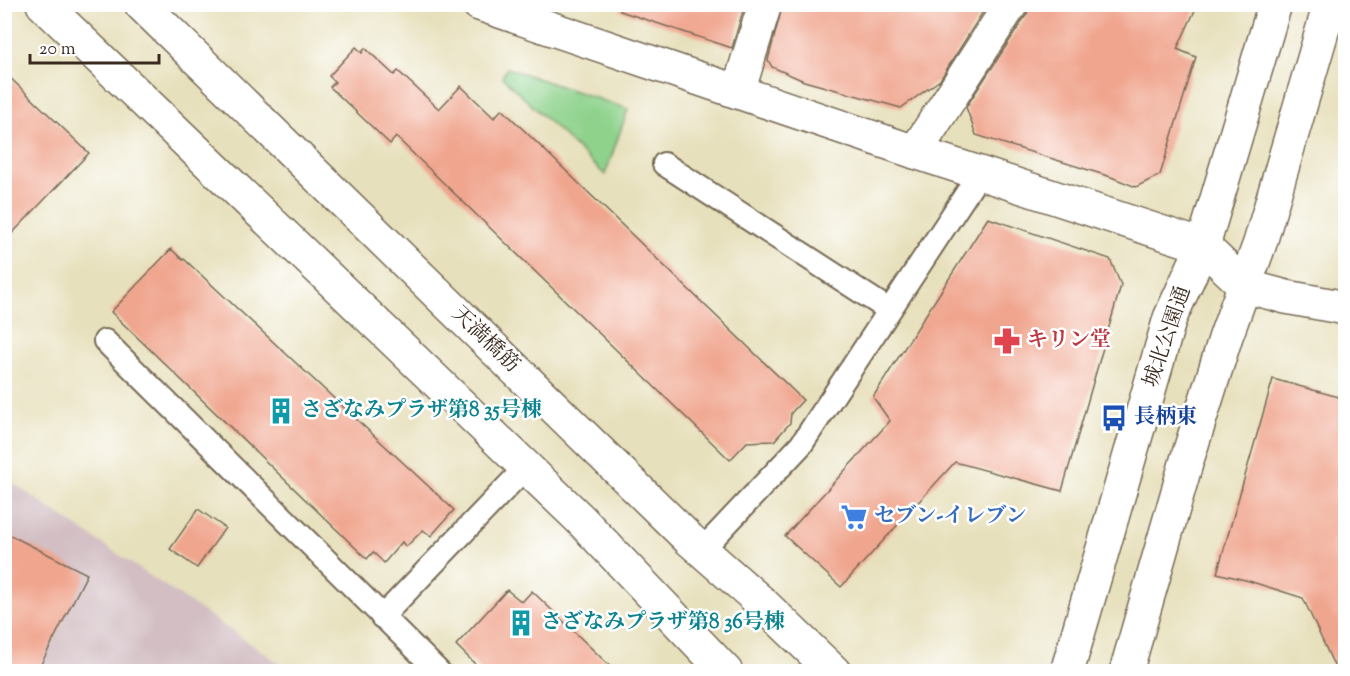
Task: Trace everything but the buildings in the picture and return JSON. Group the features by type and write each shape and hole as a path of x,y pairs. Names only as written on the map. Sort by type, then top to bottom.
{"street":[{"path":"43,4 580,519 726,672"},
{"path":"479,4 915,152 1203,246 1245,286 1286,297 1346,308"},
{"path":"738,92 765,4"},
{"path":"915,152 1011,4"},
{"name":"城北公園通","path":"1067,672 1170,318 1203,246 1275,4"},
{"path":"1126,672 1187,460 1266,222 1330,4"},
{"name":"天満橋筋","path":"156,11 702,550 762,603 834,672"}],"lane":[{"path":"664,164 889,310"},
{"path":"702,550 801,445 980,173"},
{"path":"105,341 439,672"},
{"path":"382,617 526,467"}],"shaded area":[{"path":"5,478 291,671 5,671"}],"green space":[{"path":"507,68 628,109 605,175 502,77"}],"place":[{"name":"キリン堂","path":"1007,341"},
{"name":"さざなみプラザ第8 35号棟","path":"281,411"},
{"name":"長柄東","path":"1114,418"},
{"name":"セブン-イレブン","path":"854,517"},
{"name":"さざなみプラザ第8 36号棟","path":"521,623"}]}
